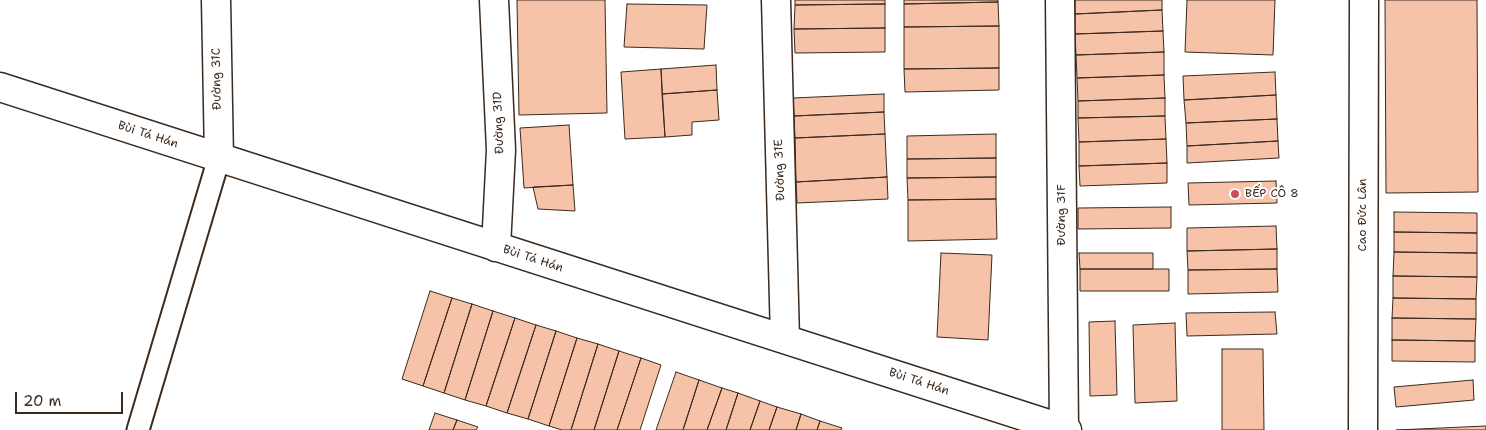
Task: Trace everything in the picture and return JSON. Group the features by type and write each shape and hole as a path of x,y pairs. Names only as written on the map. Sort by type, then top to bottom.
{"street":[{"name":"Đường 31C","path":"216,0 219,158"},
{"name":"Đường 31D","path":"494,0 501,150 496,247"},
{"name":"Đường 31E","path":"776,0 785,339"},
{"name":"Đường 31F","path":"1060,0 1065,430"},
{"name":"Cao Đức Lân","path":"1363,430 1364,0"},
{"name":"Bùi Tá Hán","path":"0,87 1065,430"}],"lane":[{"path":"138,430 219,158"}],"building":[{"path":"517,0 605,0 607,113 519,115"},
{"path":"795,0 885,0 885,4 795,5"},
{"path":"904,0 998,0 998,2 904,4"},
{"path":"1075,0 1162,0 1162,10 1075,14"},
{"path":"1187,0 1275,0 1273,55 1185,52"},
{"path":"1385,0 1477,0 1478,192 1386,193"},
{"path":"998,2 999,26 904,27 904,4"},
{"path":"627,4 707,5 704,49 624,47"},
{"path":"885,4 885,28 794,29 795,5"},
{"path":"1162,10 1163,31 1075,34 1075,14"},
{"path":"999,26 999,68 904,69 904,27"},
{"path":"885,28 885,52 795,53 794,29"},
{"path":"1163,31 1164,52 1076,55 1075,34"},
{"path":"1164,52 1164,75 1077,78 1076,55"},
{"path":"716,65 717,90 662,94 661,69"},
{"path":"999,68 999,90 905,92 904,69"},
{"path":"661,69 665,137 625,139 621,72"},
{"path":"1275,72 1276,95 1184,100 1183,76"},
{"path":"1164,75 1165,98 1078,101 1077,78"},
{"path":"717,90 719,120 692,122 692,135 665,137 662,94"},
{"path":"884,94 884,112 794,116 793,98"},
{"path":"1276,95 1277,119 1186,123 1184,100"},
{"path":"1165,98 1165,116 1078,118 1078,101"},
{"path":"884,112 885,134 795,138 794,116"},
{"path":"1165,116 1166,139 1079,142 1078,118"},
{"path":"1277,119 1278,141 1187,146 1186,123"},
{"path":"569,125 573,185 524,188 520,128"},
{"path":"885,134 887,177 796,182 795,138"},
{"path":"996,134 996,158 907,159 907,136"},
{"path":"1166,139 1167,163 1079,166 1079,142"},
{"path":"1278,141 1279,158 1187,163 1187,146"},
{"path":"996,158 996,177 907,178 907,159"},
{"path":"1167,163 1167,183 1080,186 1079,166"},
{"path":"887,177 888,199 797,203 796,182"},
{"path":"996,177 996,199 908,200 907,178"},
{"path":"1276,181 1277,203 1189,205 1188,183"},
{"path":"573,185 575,211 538,209 533,187"},
{"path":"996,199 997,239 908,241 908,200"},
{"path":"1171,207 1171,228 1078,229 1078,208"},
{"path":"1394,212 1477,213 1477,233 1394,232"},
{"path":"1276,226 1277,249 1187,251 1187,228"},
{"path":"1394,232 1477,233 1477,253 1394,252"},
{"path":"1277,249 1277,269 1188,270 1187,251"},
{"path":"1394,252 1477,253 1477,277 1393,276"},
{"path":"941,253 992,255 988,340 937,337"},
{"path":"1079,253 1153,253 1153,269 1080,269"},
{"path":"1080,269 1169,269 1169,291 1080,291"},
{"path":"1277,269 1278,292 1188,294 1188,270"},
{"path":"1393,276 1477,277 1476,299 1393,298"},
{"path":"430,291 452,298 423,386 402,379"},
{"path":"452,298 472,304 444,393 423,386"},
{"path":"1393,298 1476,299 1476,319 1392,318"},
{"path":"472,304 493,311 465,400 444,393"},
{"path":"493,311 515,318 486,406 465,400"},
{"path":"1275,312 1277,334 1187,336 1186,313"},
{"path":"515,318 536,325 507,413 486,406"},
{"path":"1392,318 1476,319 1475,341 1392,340"},
{"path":"1115,321 1117,395 1090,396 1089,322"},
{"path":"1175,323 1177,401 1135,403 1133,325"},
{"path":"536,325 556,331 528,419 507,413"},
{"path":"556,331 577,338 549,426 528,419"},
{"path":"577,338 598,344 571,430 562,430 549,426"},
{"path":"1392,340 1475,341 1475,362 1392,361"},
{"path":"598,344 619,351 594,430 571,430"},
{"path":"1222,349 1263,349 1264,430 1222,430"},
{"path":"619,351 641,358 617,430 594,430"},
{"path":"641,358 661,365 640,430 617,430"},
{"path":"676,372 699,380 683,430 656,430"},
{"path":"699,380 722,388 707,430 683,430"},
{"path":"1473,380 1474,400 1396,407 1394,387"},
{"path":"722,388 738,393 726,430 707,430"},
{"path":"738,393 760,401 750,430 726,430"},
{"path":"760,401 777,407 769,430 750,430"},
{"path":"777,407 801,414 796,430 769,430"},
{"path":"435,413 457,420 453,430 429,430"},
{"path":"801,414 820,421 817,430 796,430"},
{"path":"457,420 478,427 476,430 453,430"},
{"path":"820,421 842,428 841,430 817,430"},
{"path":"1486,426 1486,430 1396,430"}],"place":[{"name":"BẾP CÔ 8","path":"1235,194"}]}
